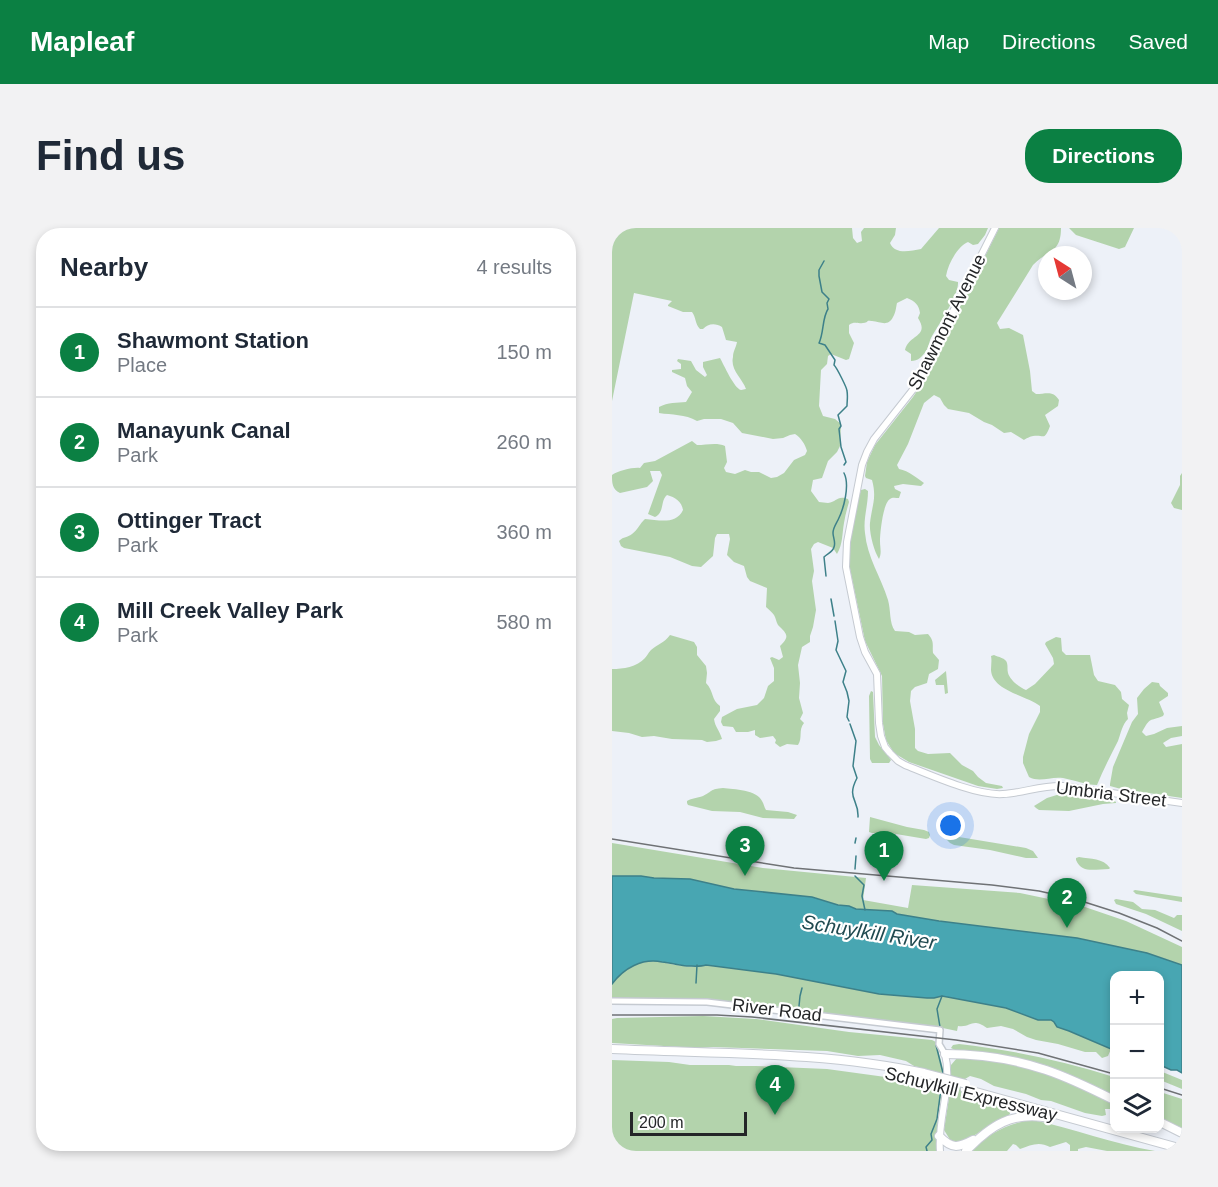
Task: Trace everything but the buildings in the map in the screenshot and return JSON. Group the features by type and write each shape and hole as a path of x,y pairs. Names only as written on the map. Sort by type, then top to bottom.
{"highway":[{"name":"Schuylkill Expressway","path":"612,1049 824,1058 882,1065 1110,1128"},
{"name":"Schuylkill Expressway","path":"612,1054 820,1063 923,1076"},
{"path":"945,1054 1001,1059 1038,1067 1110,1098"},
{"path":"939,1137 949,1145 958,1147 1003,1122 1031,1116 1110,1129"},
{"path":"1164,1124 1182,1133"},
{"path":"966,1151 984,1133"},
{"name":"Schuylkill Expressway","path":"1127,1133 1182,1149"},
{"path":"1141,1133 1182,1144"}],"main road":[{"name":"Shawmont Avenue","path":"935,776 905,765 885,747 879,728 877,674 865,652 855,615 845,557 863,461 874,439 915,387 995,228"},
{"name":"Umbria Street","path":"935,776 975,791 991,794 1063,786 1182,803"},
{"path":"940,1151 939,1137 947,1072 945,1054"}],"street":[{"name":"River Road","path":"612,1002 707,1002 940,1030 939,1044 945,1054"}],"green space":[{"path":"612,228 852,228 853,238 857,243 862,241 861,232 864,228 896,228 890,243 892,247 899,251 912,251 921,249 939,228 988,228 978,244 973,245 968,242 964,244 951,261 946,276 949,280 958,282 957,288 952,302 921,357 911,361 911,354 905,350 922,329 918,318 919,308 907,298 897,303 894,315 889,322 868,321 849,325 849,333 854,343 849,359 831,354 828,356 827,364 821,370 819,406 823,416 835,419 841,424 840,446 828,461 822,478 813,480 811,491 819,502 828,503 842,498 848,499 849,502 837,554 833,548 818,542 811,549 816,610 810,642 802,647 798,665 799,698 803,713 800,719 804,723 798,745 787,744 780,747 775,743 773,736 760,738 755,735 755,730 736,732 733,727 723,726 721,722 722,717 737,709 757,705 764,698 768,686 774,681 774,668 770,658 779,660 783,657 780,646 786,635 774,615 766,607 767,588 750,581 744,566 734,562 727,555 729,534 717,534 713,556 701,567 692,566 670,557 621,546 619,541 634,532 645,519 672,520 683,510 678,500 667,495 658,515 655,517 648,514 662,475 660,471 650,471 653,481 647,487 620,493 614,488 612,475 640,468 644,463 655,461 692,441 697,445 725,446 727,462 724,468 726,472 735,474 745,470 759,472 771,478 784,473 794,460 805,455 806,448 795,434 773,439 742,433 733,423 721,419 697,421 683,416 659,413 659,407 662,405 686,402 692,392 685,378 672,372 672,370 681,369 678,359 691,361 696,370 705,377 707,375 703,362 720,358 735,385 741,390 746,389 733,366 733,355 737,342 726,340 722,327 717,325 712,324 700,329 692,312 683,312 668,306 672,301 634,293 612,401"},
{"path":"999,228 1061,228 1057,246 1038,246 1038,260 997,323 1000,329 1009,328 1023,335 1032,391 1036,394 1049,393 1059,400 1058,406 1045,415 1050,426 1048,431 1045,436 1032,436 1024,440 1011,432 1004,433 969,413 948,409 940,398 934,395 924,403 897,465 899,469 924,483 921,486 903,484 894,486 901,492 899,498 891,498 885,506 881,525 879,559 870,532 874,492 872,480 865,476 867,462 875,445 921,385"},
{"path":"1069,228 1134,228 1125,247 1119,249 1076,235"},
{"path":"1182,473 1182,510 1174,508 1171,503 1180,485"},
{"path":"861,490 868,491 866,542 888,600 893,628 895,631 915,635 928,634 932,641 933,653 939,660 938,669 929,674 927,683 911,691 915,748 928,754 950,753 986,783 1003,788 978,786 909,762 894,753 886,740 883,724 882,676 865,641 850,569 850,544 858,500"},
{"path":"670,635 694,642 697,647 697,655 706,666 706,683 720,706 720,711 714,719 722,739 707,742 654,736 642,737 612,731 612,669 638,664"},
{"path":"1056,637 1061,638 1062,651 1066,655 1090,655 1094,675 1098,681 1115,685 1121,692 1122,699 1129,705 1128,719 1097,785 1063,778 1033,779 1029,777 1023,757 1029,734 1040,712 1040,706 997,683 991,670 991,656 1002,658 1007,664 1011,678 1018,686 1026,690 1054,664 1045,644"},
{"path":"946,671 948,693 945,694 944,685 936,685 935,680"},
{"path":"1152,682 1159,683 1168,696 1159,702 1163,716 1149,721 1142,732 1146,736 1167,728 1182,726 1182,736 1171,738 1163,743 1166,747 1182,744 1182,798 1110,786 1113,767 1132,722 1138,714 1137,698"},
{"path":"871,691 873,692 875,737 891,760 889,763 872,763 870,759 869,696"},
{"path":"723,788 755,794 762,801 766,810 797,815 794,819 763,818 740,812 712,811 687,803 689,800"},
{"path":"1060,794 1098,795 1116,803 1069,811 1039,810 1034,806 1047,798"},
{"path":"870,817 924,830 930,835 926,839 890,833 872,833 869,832"},
{"path":"953,836 1026,848 1033,851 1038,858 1026,858 954,845 946,839"},
{"path":"612,843 763,868 866,878 863,900 908,908 912,885 1020,893 1082,906 1126,921 1182,947 1182,972 1168,960 1147,953 1077,938 939,921 897,914 892,911 856,909 813,897 734,889 690,879 612,876"},
{"path":"1079,857 1100,861 1110,868 1085,869 1076,860"},
{"path":"1133,891 1182,897 1182,902 1136,894"},
{"path":"1114,900 1133,902 1142,909 1155,910 1174,918 1182,915 1182,931 1146,914 1116,904"},
{"path":"654,961 686,966 705,965 776,974 879,994 927,998 942,996 1006,1008 1038,1020 1051,1020 1058,1027 1110,1049 1110,1051 1108,1056 1102,1058 1096,1052 1085,1052 1036,1040 1001,1026 987,1028 978,1023 958,1026 957,1031 692,999 612,998 612,970 628,969 638,963"},
{"path":"703,1016 756,1019 849,1032 932,1040 936,1042 944,1072 914,1066 906,1061 880,1055 858,1056 827,1051 612,1043 612,1019"},
{"path":"953,1045 999,1049 1110,1076 1110,1094 1072,1075 1045,1065 957,1051 951,1048"},
{"path":"957,1058 970,1058 1010,1063 1037,1070 1062,1079 1110,1102 1110,1109 1105,1109 1106,1115 1102,1116 1085,1113 1051,1101 994,1086 970,1076 965,1079 961,1096 968,1098 963,1094 1007,1105 1010,1114 967,1140 953,1141 948,1139 944,1130 951,1065"},
{"path":"612,1060 827,1069 940,1087 942,1091 936,1151 612,1151"},
{"path":"1164,1073 1182,1080 1182,1089 1164,1082"},
{"path":"1164,1093 1182,1099 1182,1128 1164,1120"},
{"path":"1032,1120 1155,1151 1107,1151 1086,1147 1078,1151 1070,1151 1070,1145 1066,1142 1050,1147 1039,1144 1020,1149 1013,1144 1007,1151 971,1151 984,1139 999,1130"}],"water":[{"name":"Schuylkill River","path":"612,876 690,879 734,889 812,897 856,909 892,911 897,914 939,921 1077,938 1147,953 1182,965 1182,1073 1164,1067 1164,971 1110,971 1110,1049 1057,1027 1051,1020 1038,1020 1006,1008 942,996 927,998 879,994 776,974 655,961 641,963 628,969 612,984"}],"waterway":[{"path":"824,261 819,270 819,276 822,292 829,299 819,343 825,345 835,360 834,365 847,391 847,406 838,415 841,426 839,429 841,447 846,462 844,465"},
{"path":"826,576 824,557 833,549 834,529 846,496 844,473"},
{"path":"831,599 834,616"},
{"path":"835,621 838,641 836,650 846,671 843,682 849,701 847,717 849,721"},
{"path":"850,724 856,741 853,766 857,778 853,795 858,817"},
{"path":"855,843 856,838"},
{"path":"855,869 856,856"},
{"name":"Schuylkill River","path":"855,876 864,885 862,896 865,910"},
{"path":"696,983 697,965"},
{"path":"799,1006 802,988"},
{"path":"940,1027 937,1009 942,996"},
{"path":"936,1045 943,1073"},
{"path":"927,1151 926,1147 932,1140 931,1134 937,1119 942,1081"}],"railway":[{"path":"612,839 794,868 1039,891 1075,899 1119,913 1182,941"},
{"path":"612,1015 752,1017 956,1040 1038,1053 1110,1073"},
{"path":"1164,1089 1182,1095"}],"place":[{"name":"Ottinger Tract","path":"745,876"},
{"name":"Shawmont Station","path":"884,881"},
{"name":"Manayunk Canal","path":"1067,928"},
{"name":"Mill Creek Valley Park","path":"775,1115"}]}
